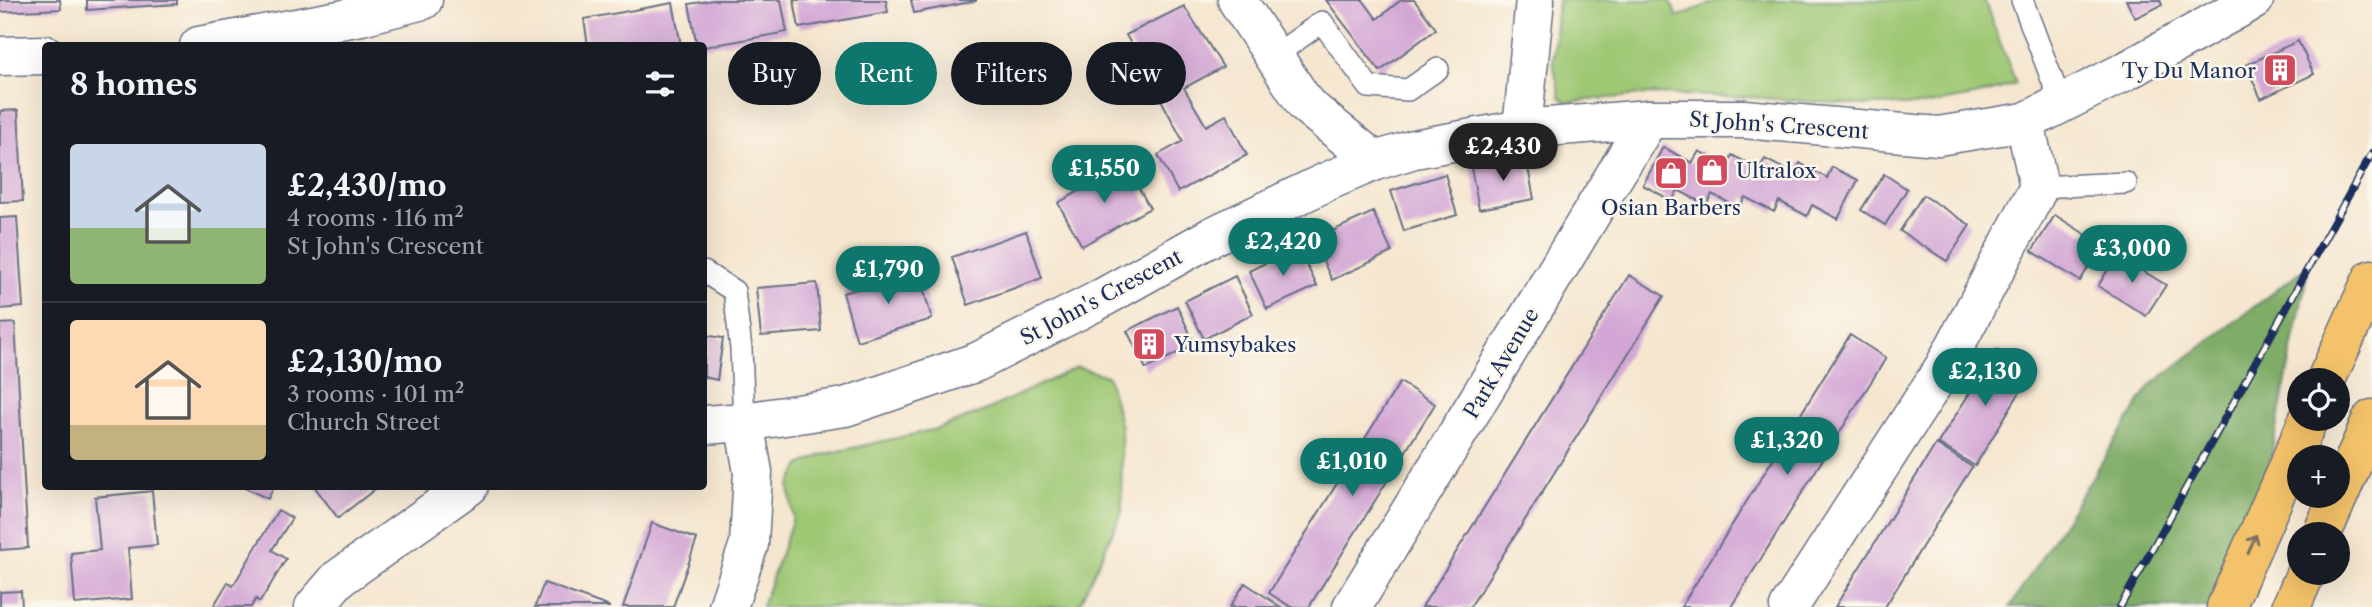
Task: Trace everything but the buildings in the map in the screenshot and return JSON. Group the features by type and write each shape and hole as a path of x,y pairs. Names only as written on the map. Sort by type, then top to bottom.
{"main road":[{"path":"2331,368 2372,279"},
{"path":"2327,522 2372,419"},
{"path":"2226,607 2303,431"},
{"path":"2291,607 2300,585"}],"street":[{"path":"220,42 360,16 422,0"},
{"path":"1237,0 1306,106 1375,162"},
{"path":"1522,130 1535,0"},
{"name":"St John's Crescent","path":"707,425 845,407 977,362 1095,302 1213,236 1326,182 1414,149 1522,130 1649,119 1744,119 1938,135 2025,122 2254,0"},
{"path":"0,56 42,55"},
{"name":"Park Avenue","path":"1352,607 1649,119"},
{"path":"1789,607 1944,367 2039,187 2025,122"},
{"path":"728,607 749,544 753,472 744,422"},
{"path":"314,607 338,579 463,490"}],"lane":[{"path":"2022,0 2061,103"},
{"path":"1274,56 1322,22 1368,87 1408,90 1438,69"},
{"path":"2039,187 2126,183"},
{"path":"707,274 734,291 741,349 744,422"}],"green space":[{"path":"1558,0 1670,0 1677,17 1719,0 1984,0 2016,84 1974,96 1924,105 1864,105 1651,94 1567,102 1560,97 1553,62"},
{"path":"2309,265 2255,536 2226,607 2010,607 2150,386"},
{"path":"1077,367 1108,376 1121,428 1122,512 1078,607 762,607 793,518 789,486 800,465 822,455 937,429 987,410"}],"railway":[{"path":"2120,607 2372,153"}],"place":[{"name":"Ty Du Manor","path":"2280,70"},
{"name":"Ultralox","path":"1712,170"},
{"name":"Osian Barbers","path":"1671,173"},
{"name":"Yumsybakes","path":"1149,344"}]}
